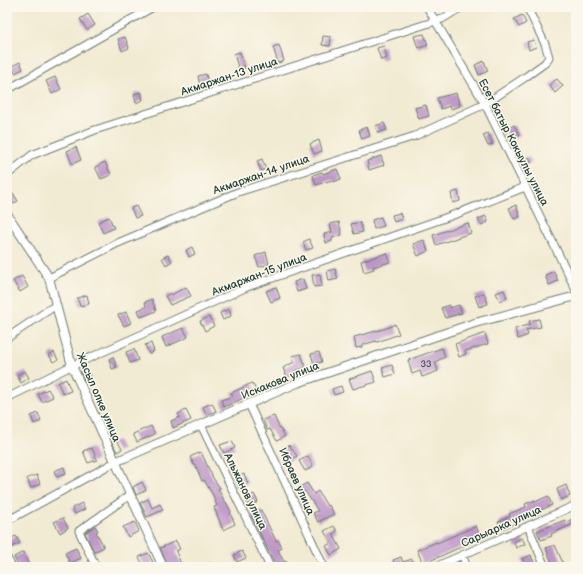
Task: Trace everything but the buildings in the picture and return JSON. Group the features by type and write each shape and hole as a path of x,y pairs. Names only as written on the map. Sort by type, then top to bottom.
{"street":[{"path":"7,90 153,7"},
{"name":"Есет батыр Кокыулы улица","path":"427,7 485,104 576,290"},
{"name":"Акмаржан-13 улица","path":"7,175 32,155 95,130 442,19 462,7"},
{"name":"Акмаржан-14 улица","path":"49,278 118,243 238,192 415,136 485,104 530,75 545,63 548,57 545,44 527,7"},
{"name":"Акмаржан-15 улица","path":"7,398 72,366 247,288 459,213 525,186"},
{"name":"Жасыл олке улица","path":"7,214 49,278 72,366 163,567"},
{"name":"Искакова улица","path":"7,521 115,462 296,383 475,323 576,296"},
{"path":"7,338 56,305"},
{"name":"Ибраев улица","path":"250,404 324,567"},
{"name":"Альжанов улица","path":"201,425 270,567"},
{"path":"96,567 79,531 130,495"},
{"name":"Сарыарка улица","path":"434,567 576,505"},
{"path":"528,526 545,567"},
{"path":"462,555 467,567"},
{"path":"7,558 12,567"}]}
